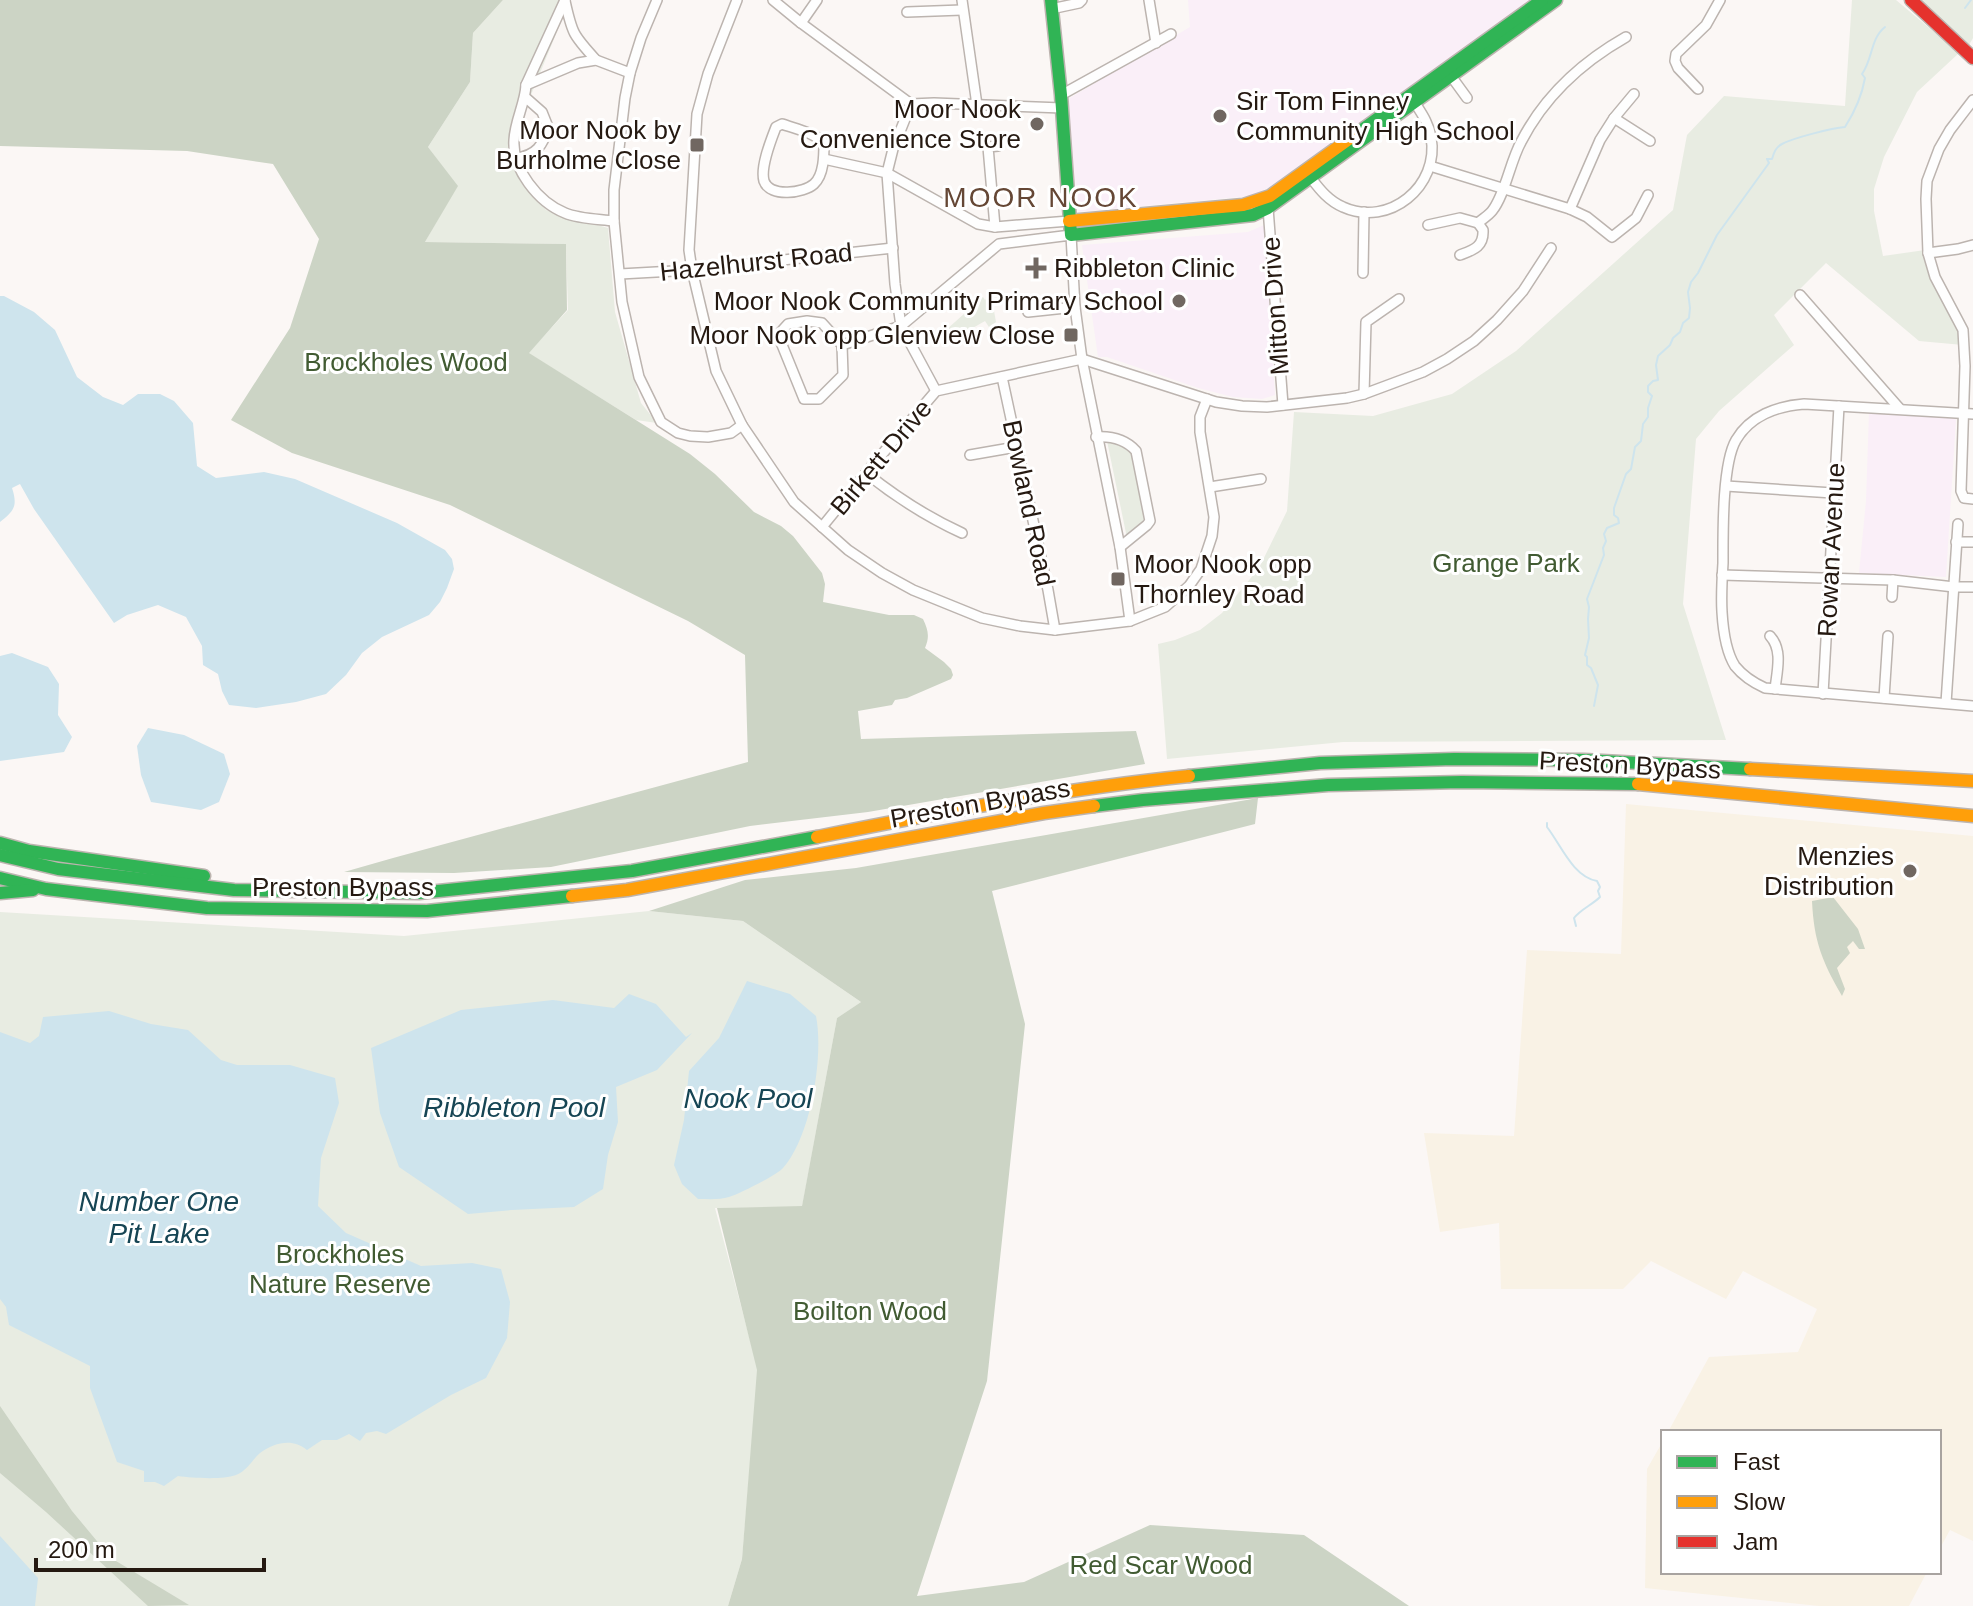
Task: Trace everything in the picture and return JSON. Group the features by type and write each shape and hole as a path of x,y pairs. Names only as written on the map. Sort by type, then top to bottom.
{"main road":[{"path":"1911,0 1973,58"},
{"path":"1051,4 1062,102 1071,235 1253,215 1265,203 1550,1"},
{"path":"1412,99 1451,76 1550,1"},
{"path":"1069,221 1265,203"},
{"name":"Preston Bypass","path":"0,855 58,869 234,890 419,893 632,871 987,803 1129,782 1320,763 1454,759 1584,760 1973,781"},
{"name":"Preston Bypass","path":"0,878 46,889 207,908 427,911 627,890 1044,813 1143,800 1328,785 1462,782 1641,784 1973,816"},
{"path":"0,843 29,851 298,891"},
{"path":"0,893 46,889"}],"street":[{"path":"565,0 571,28 577,39 596,60 630,73"},
{"path":"565,0 526,85 513,143 527,180 551,205 566,213 614,221"},
{"path":"657,0 630,73 614,190 622,302 639,377 661,422 678,433 699,436 731,433 742,425"},
{"path":"737,0 708,74 697,114 689,250 692,270 716,371 742,425 794,502 848,550 882,573 946,605 982,618 1020,626 1055,630 1130,621 1165,607 1189,586 1201,569 1212,536 1214,517 1200,432 1200,417 1207,399"},
{"path":"773,0 911,104 1062,102 1171,34"},
{"path":"801,23 817,0"},
{"path":"1051,4 1079,3 1082,0"},
{"path":"1149,0 1156,43"},
{"path":"1698,89 1678,68 1676,54 1706,25 1720,0"},
{"path":"907,12 962,5 977,105"},
{"path":"1478,223 1491,213 1500,199 1521,141 1548,100 1571,76 1626,37"},
{"path":"526,85 578,63 596,60"},
{"path":"1451,76 1467,98"},
{"path":"1570,209 1600,140 1634,94"},
{"path":"517,158 535,152 548,127 542,112 525,97"},
{"path":"1308,174 1322,193 1349,209 1364,212 1389,209 1403,202 1420,186 1430,166 1432,149 1430,133 1412,99"},
{"path":"1968,498 1961,491 1968,413 1965,366 1968,329 1935,277 1928,253 1926,199 1931,169 1950,130 1973,100"},
{"path":"911,104 887,173 895,284 901,326 936,391"},
{"path":"1614,118 1650,141"},
{"path":"782,124 819,137 824,143 824,159 816,183 809,187 773,191 763,179 766,154 776,127 782,124"},
{"path":"995,227 988,147 998,146"},
{"path":"824,159 887,173 978,224 995,227 1069,221"},
{"path":"1430,166 1570,209 1587,217 1612,237 1636,218 1648,195"},
{"name":"Mitton Drive","path":"1265,203 1283,405"},
{"path":"1363,273 1364,212"},
{"path":"1428,225 1460,218 1478,223 1483,230 1482,242 1475,249 1460,255"},
{"path":"842,345 901,326 999,244 1071,235 1082,359 1120,547 1130,621"},
{"path":"1928,253 1973,245"},
{"name":"Hazelhurst Road","path":"620,274 692,270 893,248"},
{"path":"1082,359 1207,399 1242,406 1267,407 1364,394 1423,372 1474,341 1523,291 1551,248"},
{"path":"1800,295 1900,409"},
{"path":"1364,394 1366,322 1399,299"},
{"path":"1028,312 1075,307"},
{"path":"807,321 822,323 842,345 843,375 819,399 804,399 778,335 788,324 807,321"},
{"name":"Birkett Drive","path":"822,527 936,391 1082,359"},
{"name":"Bowland Road","path":"1002,377 1055,630"},
{"path":"1968,413 1792,405 1761,415 1747,425 1734,443 1727,466 1722,613 1728,649 1735,666 1765,688 1973,706"},
{"name":"Rowan Avenue","path":"1823,694 1839,406"},
{"path":"1096,437 1110,436 1136,451 1150,521 1120,547"},
{"path":"970,455 1016,447"},
{"path":"866,473 910,506 962,533"},
{"path":"1210,487 1261,479"},
{"path":"1726,486 1833,493"},
{"path":"1946,703 1958,524"},
{"path":"1956,542 1973,542"},
{"path":"1722,575 1893,580 1973,587"},
{"path":"1892,597 1893,580"},
{"path":"1770,636 1778,652 1775,689"},
{"path":"1884,698 1888,636"}],"shaded area":[{"name":"Sir Tom Finney Community High School","path":"1188,0 1536,0 1268,188 1251,196 1078,212 1068,99 1190,27"},
{"name":"Moor Nook Community Primary School","path":"1264,225 1275,395 1262,399 1233,397 1107,357 1098,357 1082,245 1248,232"},
{"path":"1869,412 1956,419 1946,577 1859,573 1866,501"},
{"path":"1626,804 1973,836 1973,1541 1950,1530 1941,1546 1941,1430 1669,1430 1709,1357 1798,1352 1817,1309 1743,1271 1726,1299 1651,1261 1623,1289 1501,1289 1499,1223 1440,1232 1424,1133 1514,1136 1527,950 1621,954"},
{"path":"1661,1444 1661,1574 1926,1574 1909,1606 1819,1606 1645,1588 1647,1469"}],"green space":[{"name":"Brockholes Wood","path":"0,0 503,0 473,33 470,82 428,147 458,186 425,242 566,244 567,310 529,353 690,454 754,512 793,536 822,573 825,584 823,602 889,615 914,615 923,619 928,633 925,648 951,669 951,679 895,700 892,705 858,711 861,739 1136,731 1145,764 868,812 750,826 551,867 454,873 344,872 748,762 745,655 688,621 450,505 292,453 231,420 290,328 319,239 273,164 187,151 0,146"},
{"path":"503,0 570,0 517,129 512,158 546,210 608,228 615,312 641,403 657,423 636,420 528,353 568,310 566,244 425,242 457,186 428,147 470,82 473,33"},
{"name":"Grange Park","path":"1852,0 1896,0 1959,53 1917,92 1884,157 1874,189 1874,211 1883,256 1925,250 1954,313 1963,345 1919,341 1826,263 1774,315 1794,345 1719,411 1696,439 1683,604 1726,740 1343,742 1167,759 1158,644 1200,630 1222,613 1259,568 1287,511 1294,412 1373,416 1452,394 1516,351 1673,210 1687,135 1724,96 1845,106"},
{"path":"1921,0 1973,0 1973,38 1969,45"},
{"path":"991,294 996,322 989,327 985,321 950,341 946,330 983,297 985,300"},
{"path":"1107,441 1131,448 1147,517 1127,538"},
{"name":"Boilton Wood","path":"1258,798 1255,824 992,891 1025,1024 987,1381 917,1596 1024,1582 1150,1525 1304,1535 1409,1606 728,1606 742,1559 757,1370 717,1208 802,1206 837,1018 861,1002 743,921 649,911 745,880 856,868"},
{"path":"1833,897 1858,929 1865,949 1859,949 1853,941 1847,947 1850,953 1837,968 1845,989 1842,996 1820,951 1813,915 1812,901"},
{"name":"Brockholes Nature Reserve","path":"649,911 743,921 861,1002 837,1018 802,1207 715,1208 758,1370 742,1559 728,1606 0,1606 0,912 404,936"},
{"path":"0,1406 72,1511 111,1558 189,1605 148,1606 0,1473"}],"water":[{"path":"0,296 34,312 55,330 77,377 103,397 123,405 138,394 160,394 174,401 193,423 197,466 216,478 264,472 295,479 397,523 445,550 452,559 454,569 440,602 429,615 382,637 362,653 346,675 326,694 256,708 229,705 218,674 203,665 202,646 186,617 158,605 127,615 114,623 34,509 20,484 12,488 14,508 0,522"},
{"path":"12,653 48,667 59,684 58,715 72,737 64,752 0,761 0,656"},
{"path":"148,728 184,735 224,754 230,774 219,802 201,810 151,802 141,775 137,746"},
{"name":"Nook Pool","path":"747,981 790,994 816,1016 818,1052 813,1095 801,1137 783,1168 729,1197 698,1199 682,1184 674,1165 684,1120 689,1071 719,1038"},
{"name":"Ribbleton Pool","path":"629,994 656,1004 686,1037 692,1033 657,1070 616,1087 618,1122 608,1155 603,1189 574,1207 468,1214 399,1167 380,1113 371,1048 461,1010 553,1000 614,1008"},
{"name":"Number One Pit Lake","path":"109,1011 151,1024 188,1030 221,1060 237,1065 290,1065 335,1078 339,1103 321,1158 318,1206 346,1233 421,1266 472,1263 501,1269 510,1302 507,1338 486,1378 386,1434 377,1431 366,1433 360,1441 349,1434 337,1440 322,1440 307,1450 296,1444 278,1444 260,1453 240,1473 230,1477 178,1476 164,1486 144,1482 144,1471 117,1462 90,1388 90,1366 9,1325 6,1307 0,1299 0,1032 30,1043 39,1036 43,1017"},
{"path":"0,1536 38,1578 35,1606 0,1606"}],"waterway":[{"path":"1965,8 1971,0"},
{"path":"1594,706 1598,685 1585,655 1589,638 1587,599 1604,555 1604,534 1607,528 1619,523 1614,508 1648,417 1652,396 1648,386 1658,380 1658,356 1689,318 1688,292 1691,282 1717,235 1769,163 1767,159 1772,159 1777,148 1787,142 1845,127 1860,97 1865,78 1862,74 1874,43 1885,27"},
{"path":"1547,823 1574,867 1597,881 1600,887 1600,897 1574,918 1576,926"}],"traffic: fast":[{"path":"1051,0 1071,235 1253,215 1268,208 1556,0"},
{"path":"1356,134 1542,0"},
{"path":"1189,776 1320,763 1454,759 1584,760 1750,769"},
{"path":"1094,806 1328,785 1462,782 1638,784"},
{"path":"0,855 58,869 234,890 419,893 632,871 817,837"},
{"path":"0,843 29,851 204,876"},
{"path":"0,878 46,889 207,908 427,911 572,896"},
{"path":"0,893 33,890"}],"traffic: slow":[{"path":"1069,221 1243,205 1270,196 1356,134"},
{"path":"1750,769 1973,781"},
{"path":"817,837 1002,802 1189,776"},
{"path":"1638,784 1973,816"},
{"path":"572,896 627,890 1094,806"}],"traffic: jam":[{"path":"1911,0 1973,58"}],"place":[{"name":"Sir Tom Finney Community High School","path":"1220,116"},
{"name":"Moor Nook Convenience Store","path":"1037,124"},
{"name":"Moor Nook by Burholme Close","path":"697,145"},
{"name":"Ribbleton Clinic","path":"1036,268"},
{"name":"Moor Nook Community Primary School","path":"1179,301"},
{"name":"Moor Nook opp Glenview Close","path":"1071,335"},
{"name":"Moor Nook opp Thornley Road","path":"1118,579"},
{"name":"Menzies Distribution","path":"1910,871"}],"district":[{"name":"MOOR NOOK","path":"1041,197"}],"park label":[{"name":"Red Scar Wood","path":"1161,1565"}]}
